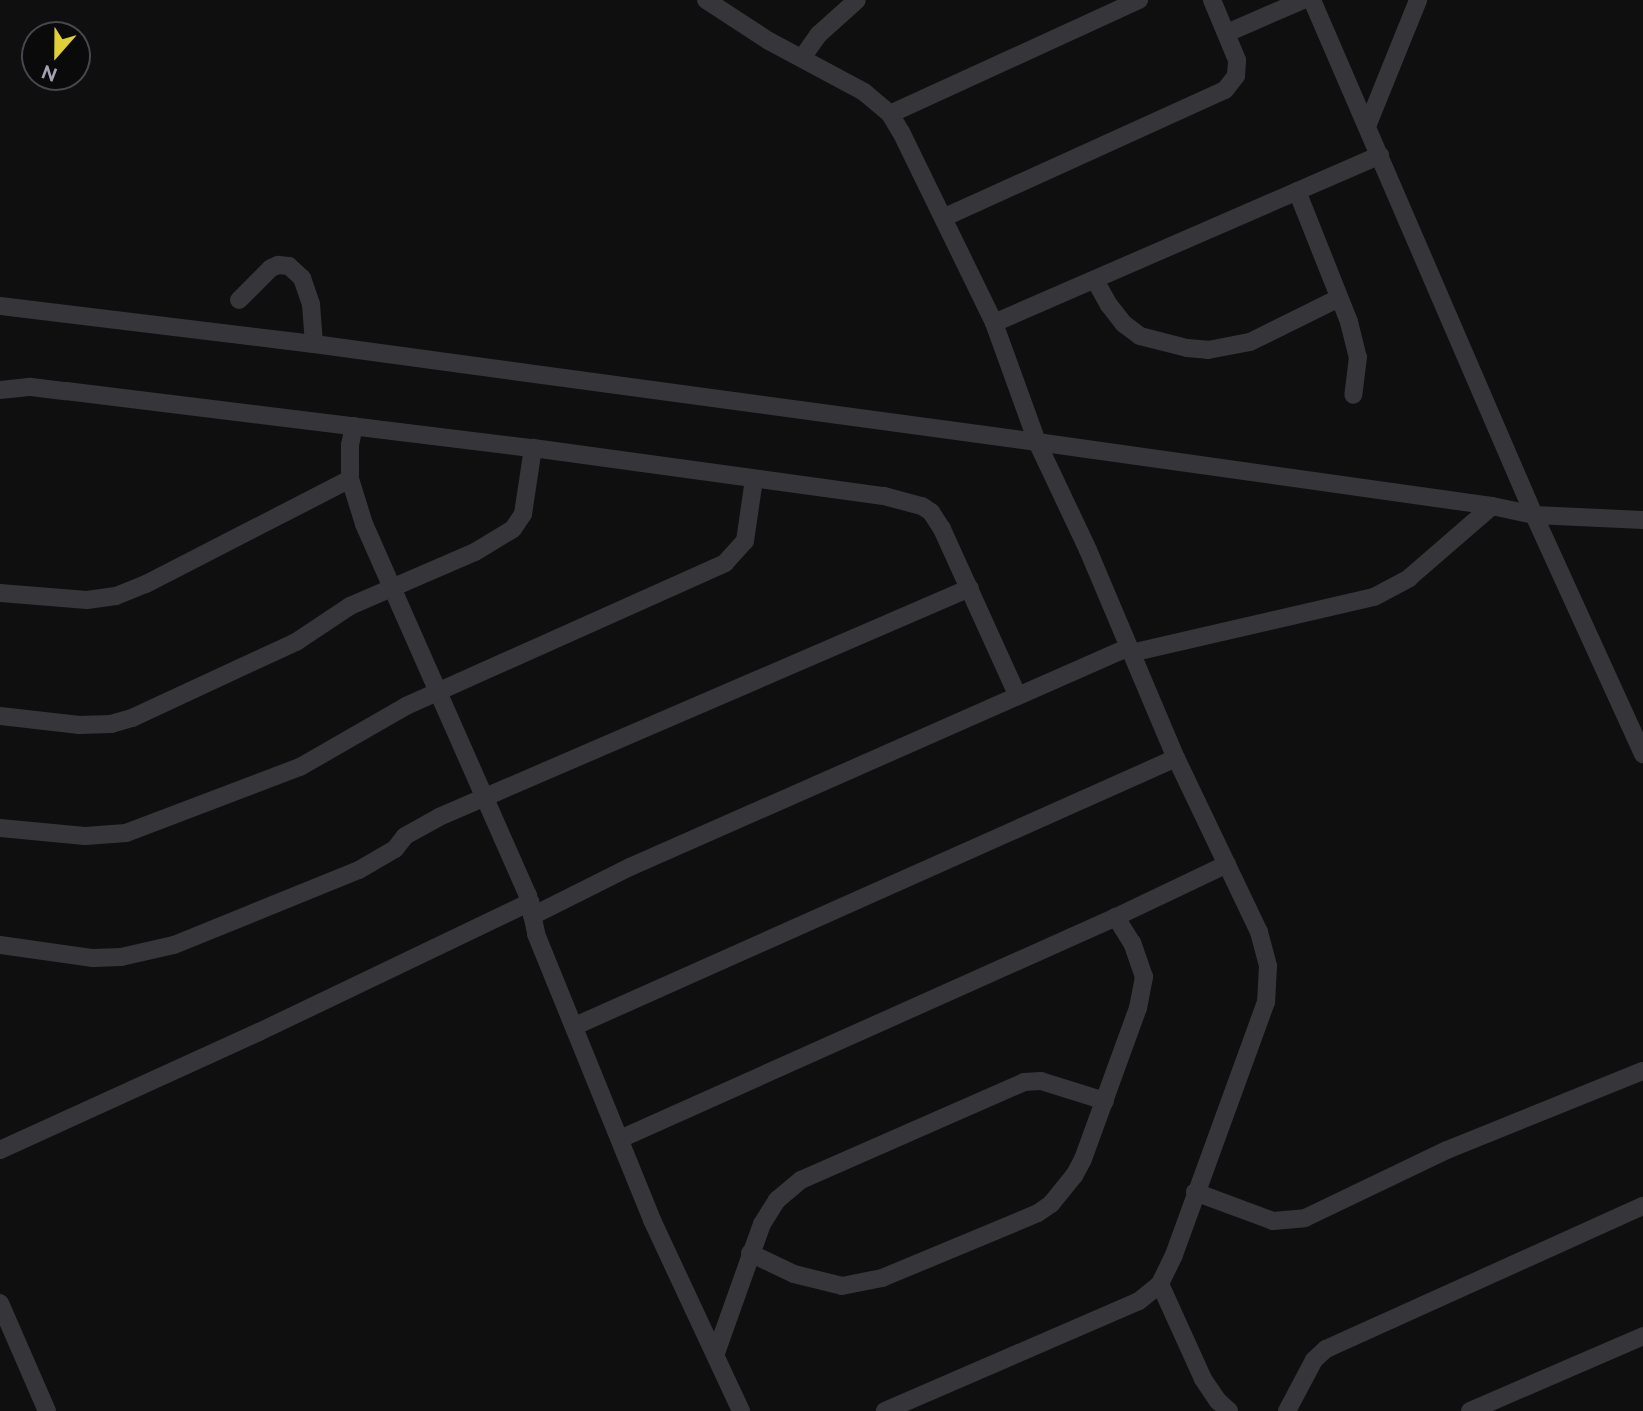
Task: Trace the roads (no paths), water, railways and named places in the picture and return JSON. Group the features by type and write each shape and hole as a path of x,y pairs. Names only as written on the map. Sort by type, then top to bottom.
{"street":[{"path":"706,0 864,92 890,114 945,217 994,323 1037,442 1176,758 1259,932 1269,981 1258,1023 1174,1255 1160,1284 1139,1301 885,1411"},
{"path":"803,58 818,35 857,0"},
{"path":"890,114 1139,0"},
{"path":"945,217 1225,90 1238,69 1227,33 1212,0"},
{"path":"1227,33 1303,0"},
{"path":"1312,0 1368,124 1534,515 1643,754"},
{"path":"1368,124 1418,0"},
{"path":"994,323 1380,155"},
{"path":"1297,191 1349,322 1357,357 1353,395"},
{"path":"239,300 271,268 278,265 289,266 302,278 311,304 314,344"},
{"path":"1095,280 1116,315 1140,336 1187,348 1208,350 1250,342 1339,298"},
{"path":"0,306 314,344 1037,442 1492,506 1534,515 1643,520"},
{"path":"0,390 31,387 533,448 884,496 922,506 931,512 942,528 1017,694"},
{"path":"354,426 350,445 350,480 364,524 531,909 662,1241 741,1411"},
{"path":"0,716 79,725 111,724 132,718 160,708 296,642 350,606 475,552 513,529 523,514 528,496 533,448"},
{"path":"0,828 85,836 126,833 299,767 395,712 725,563 745,541 754,479"},
{"path":"0,593 87,600 116,596 146,584 350,480"},
{"path":"0,1150 531,909 1017,694 1130,650 1374,597 1409,578 1492,506"},
{"path":"0,945 93,958 121,957 174,945 359,870 395,849 405,836 420,826 970,588"},
{"path":"575,1026 1176,758"},
{"path":"620,1139 1116,918 1227,864"},
{"path":"750,1253 794,1274 842,1286 882,1278 1038,1213 1051,1204 1074,1176 1139,1008 1144,977 1132,943 1116,918"},
{"path":"1195,1192 1273,1221 1305,1218 1447,1150 1641,1078"},
{"path":"716,1353 750,1253 776,1200 801,1180 1013,1085 1041,1081 1105,1101"},
{"path":"1287,1411 1314,1360 1326,1349 1643,1206"},
{"path":"1160,1284 1203,1380 1229,1411"},
{"path":"0,1303 47,1411"},
{"path":"1470,1411 1643,1336"}]}
